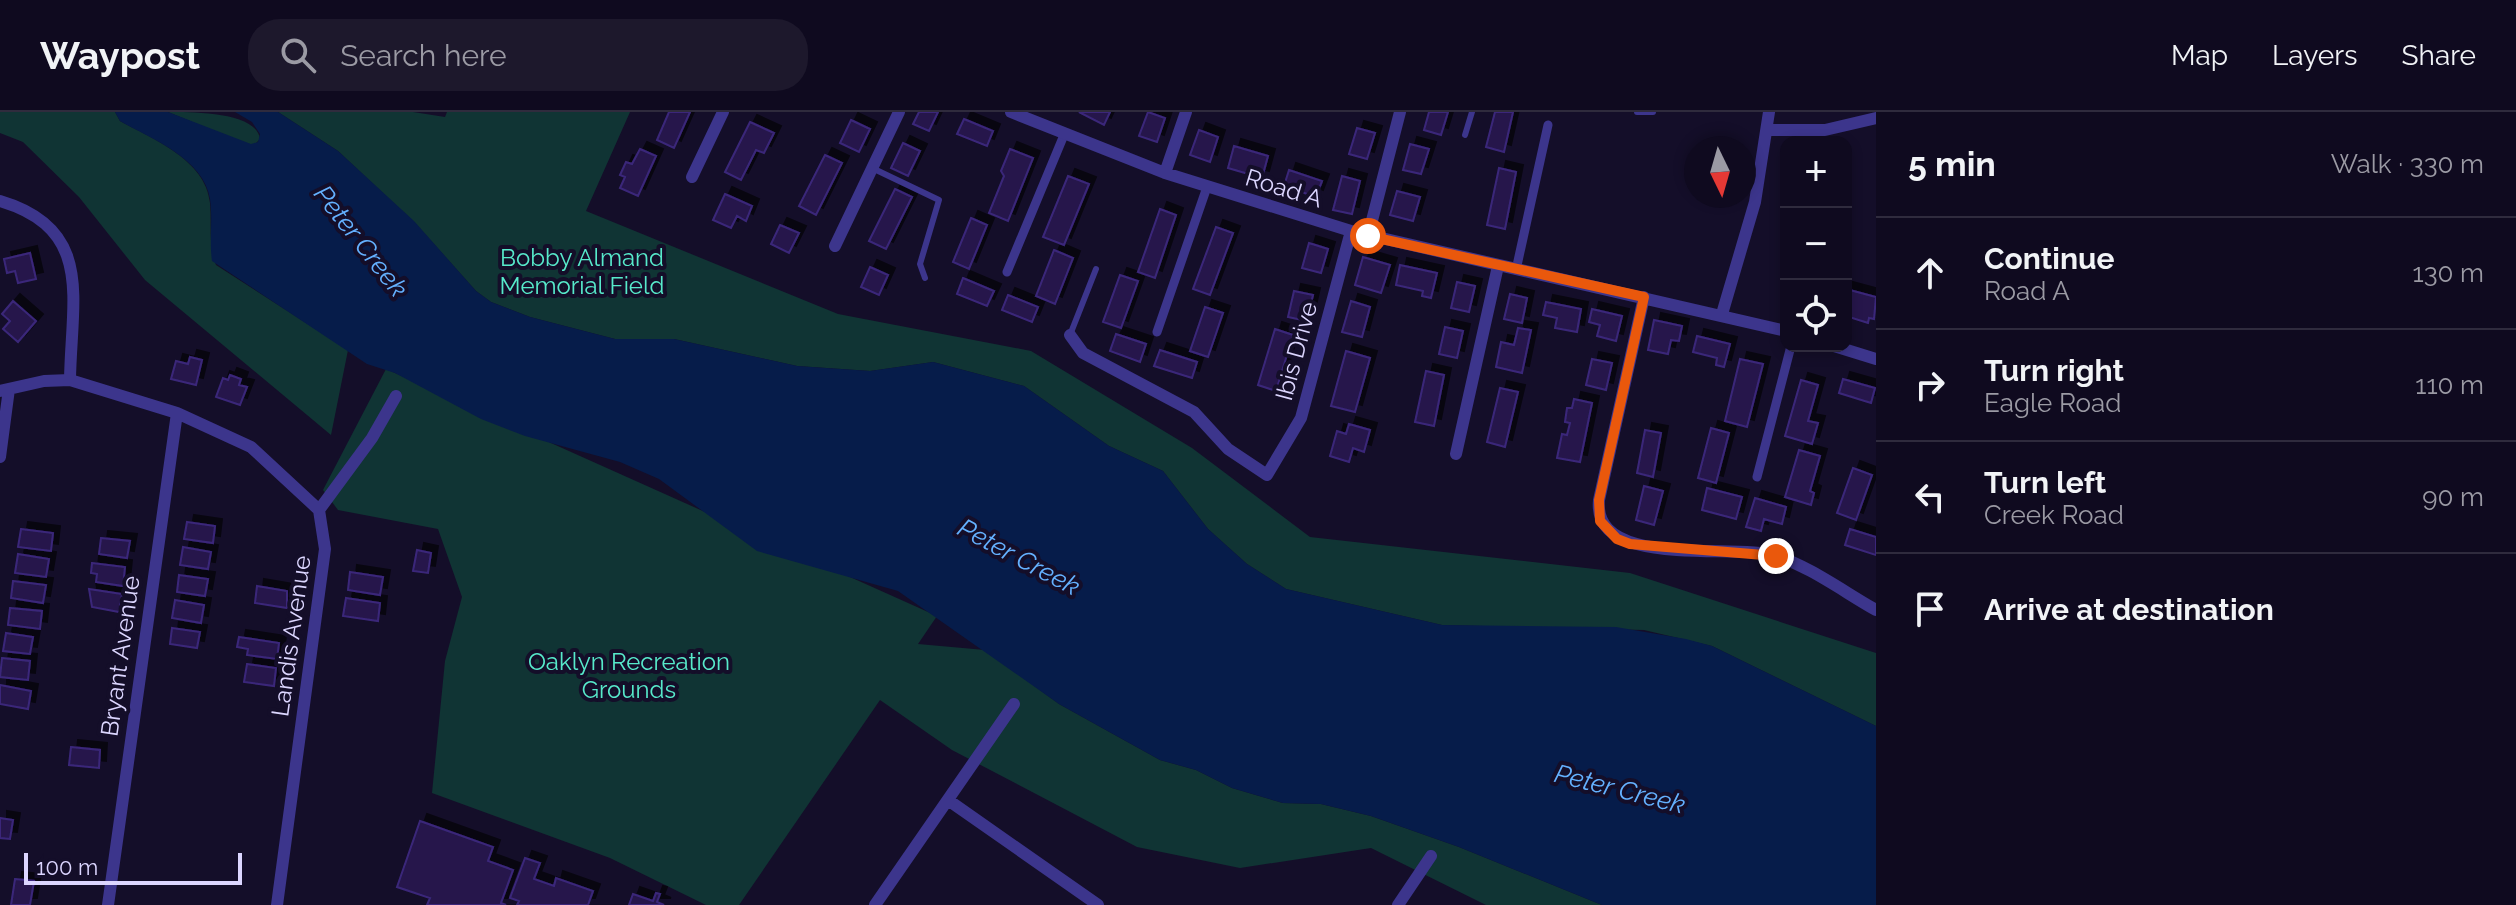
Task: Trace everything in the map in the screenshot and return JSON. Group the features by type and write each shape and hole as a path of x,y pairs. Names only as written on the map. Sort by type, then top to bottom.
{"street":[{"path":"692,177 723,112"},
{"path":"835,246 899,112"},
{"name":"Road A","path":"1011,112 1165,173 1368,236 1780,329"},
{"path":"1165,173 1186,112"},
{"path":"1368,236 1400,112"},
{"path":"1722,314 1755,202 1769,112"},
{"path":"1768,130 1825,130 1876,118"},
{"path":"1516,270 1548,125"},
{"path":"1007,272 1064,135"},
{"path":"1157,332 1207,187"},
{"path":"0,201 30,212 52,227 62,239 71,271 70,380"},
{"name":"Ibis Drive","path":"1070,335 1083,353 1194,412 1228,449 1267,475 1301,418 1351,231"},
{"path":"1456,454 1498,266"},
{"path":"1644,297 1602,485 1600,521 1617,539 1645,547 1776,556 1876,610"},
{"path":"1757,477 1789,352"},
{"path":"1852,352 1876,359"},
{"path":"0,457 5,390 70,380 177,413 251,447 319,510 372,438 396,396"},
{"name":"Bryant Avenue","path":"108,905 177,413"},
{"name":"Landis Avenue","path":"277,905 325,549 319,510"},
{"path":"875,905 1014,704"},
{"path":"948,800 1098,905"},
{"path":"1398,905 1431,856"}],"lane":[{"path":"1465,135 1472,112"},
{"path":"1637,112 1653,112"},
{"path":"872,168 939,200 920,264 925,278"},
{"path":"1070,335 1096,269"}],"green space":[{"path":"0,112 115,112 120,121 162,144 188,163 206,188 216,265 348,350 331,435 145,280 79,197 23,142 0,133"},
{"path":"168,112 223,115 248,123 260,139 255,144 246,144"},
{"name":"Bobby Almand Memorial Field","path":"278,112 413,112 445,117 447,112 630,112 586,211 838,314 1031,351 1192,448 1310,537 1630,573 1876,653 1876,726 1712,646 1644,630 1442,625 1286,589 1247,564 1208,529 1163,471 1109,446 1024,386 933,362 870,371 797,366 674,339 615,339 530,317 491,302 476,291 416,224 338,151"},
{"name":"Oaklyn Recreation Grounds","path":"386,369 937,616 918,644 985,650 1059,704 1160,760 1196,770 1232,788 1283,803 1321,804 1371,816 1459,847 1602,905 1486,905 1371,848 1240,868 1137,847 952,750 880,700 739,905 706,905 610,858 432,793 445,661 462,597 438,529 338,510 323,490"}],"water":[{"name":"Peter Creek","path":"115,112 168,112 251,144 258,142 260,134 252,122 235,112 278,112 338,151 414,221 476,291 491,302 530,317 615,339 674,339 797,366 870,371 933,362 1024,386 1109,446 1163,471 1208,529 1247,564 1286,589 1442,625 1616,627 1712,646 1876,726 1876,905 1602,905 1459,847 1371,816 1321,804 1283,803 1232,788 1196,770 1160,760 1059,704 898,591 757,551 659,479 620,462 525,436 481,419 395,373 367,364 212,261 210,199 198,172 175,152 120,121"}],"building":[{"path":"669,112 690,112 674,148 657,140"},
{"path":"919,112 938,112 929,131 913,124"},
{"path":"1079,112 1110,112 1104,125"},
{"path":"1148,112 1165,118 1157,142 1139,136"},
{"path":"1429,112 1448,112 1441,135 1424,130"},
{"path":"1495,112 1513,112 1504,152 1486,147"},
{"path":"964,119 993,131 987,146 957,134"},
{"path":"851,120 870,129 859,152 840,143"},
{"path":"750,122 774,133 764,153 756,150 741,180 725,172"},
{"path":"1357,128 1375,133 1367,159 1349,154"},
{"path":"1199,130 1218,137 1210,162 1190,155"},
{"path":"903,143 920,151 908,176 891,168"},
{"path":"1410,144 1429,149 1421,174 1403,170"},
{"path":"1234,146 1268,156 1262,178 1228,168"},
{"path":"640,149 656,156 638,196 620,188 625,177 620,175 626,162 632,164"},
{"path":"1010,149 1033,158 1008,221 989,213 1004,176 1001,171"},
{"path":"825,155 842,163 816,215 799,206"},
{"path":"1499,168 1516,172 1505,229 1487,225"},
{"path":"1289,170 1322,181 1316,197 1284,186"},
{"path":"1068,176 1089,184 1064,245 1043,237"},
{"path":"1342,176 1360,181 1352,214 1333,210"},
{"path":"895,189 912,197 886,249 869,241"},
{"path":"1397,191 1420,197 1413,221 1390,215"},
{"path":"725,194 752,206 746,221 737,216 731,228 713,220"},
{"path":"1160,209 1176,215 1155,278 1138,272"},
{"path":"971,218 987,225 969,269 953,262"},
{"path":"780,225 799,233 789,253 771,244"},
{"path":"1216,227 1233,233 1210,295 1193,289"},
{"path":"1309,243 1328,249 1321,273 1302,268"},
{"path":"1054,250 1073,258 1055,304 1036,296"},
{"path":"30,253 36,279 18,283 15,271 7,273 4,259"},
{"path":"1363,257 1390,265 1381,293 1355,285"},
{"path":"1400,265 1437,273 1431,298 1422,296 1423,291 1396,285"},
{"path":"870,267 888,275 879,295 861,287"},
{"path":"1120,275 1138,281 1121,328 1103,322"},
{"path":"963,278 994,291 987,306 957,294"},
{"path":"1457,282 1475,286 1469,312 1451,308"},
{"path":"1294,291 1313,295 1307,321 1288,317"},
{"path":"1852,291 1876,297 1874,319 1869,318 1868,323 1852,318"},
{"path":"1510,294 1527,298 1522,323 1504,319"},
{"path":"1008,295 1038,307 1032,322 1002,310"},
{"path":"13,301 36,321 18,342 3,329 10,321 2,314"},
{"path":"1351,301 1370,307 1362,337 1342,332"},
{"path":"1546,302 1581,309 1577,332 1555,328 1557,318 1543,315"},
{"path":"1205,307 1223,313 1208,357 1190,351"},
{"path":"1592,309 1622,316 1616,341 1597,336 1600,325 1589,322"},
{"path":"1654,320 1682,326 1679,341 1671,340 1668,354 1648,350"},
{"path":"1445,327 1463,331 1457,358 1439,354"},
{"path":"1518,328 1531,330 1522,373 1496,367 1501,342 1514,345"},
{"path":"1275,329 1293,335 1276,391 1258,385"},
{"path":"1116,334 1146,344 1140,362 1110,351"},
{"path":"1697,336 1730,344 1724,367 1716,365 1717,358 1693,352"},
{"path":"1160,350 1197,362 1192,378 1154,366"},
{"path":"1346,351 1370,358 1355,412 1331,406"},
{"path":"190,357 202,360 196,385 171,379 176,361 188,364"},
{"path":"1592,359 1612,363 1606,390 1586,385"},
{"path":"1740,359 1763,364 1747,427 1725,421"},
{"path":"1426,371 1444,375 1434,426 1415,422"},
{"path":"230,375 241,379 239,385 247,387 240,405 216,397 223,378 228,380"},
{"path":"1843,379 1875,388 1871,403 1839,393"},
{"path":"1801,380 1818,385 1808,421 1818,423 1812,444 1785,436"},
{"path":"1500,388 1518,392 1505,447 1487,442"},
{"path":"1574,399 1592,403 1580,462 1557,458 1562,434 1567,435 1570,423 1565,422 1567,408 1572,408"},
{"path":"1349,424 1370,430 1364,452 1353,448 1349,462 1330,456 1337,431 1346,434"},
{"path":"1711,428 1729,433 1716,483 1698,478"},
{"path":"1645,430 1661,433 1653,477 1637,473"},
{"path":"1799,450 1820,456 1810,491 1814,493 1811,505 1785,497"},
{"path":"1853,468 1872,475 1856,520 1837,513"},
{"path":"1644,486 1663,491 1654,525 1636,520"},
{"path":"1707,488 1742,497 1736,519 1702,510"},
{"path":"1755,498 1786,507 1782,524 1764,519 1761,531 1746,527"},
{"path":"187,522 215,526 213,543 184,539"},
{"path":"21,529 53,533 51,551 18,547"},
{"path":"1850,529 1876,537 1876,555 1845,545"},
{"path":"101,538 130,541 127,558 99,554"},
{"path":"183,547 211,552 208,569 180,565"},
{"path":"417,550 431,553 428,573 413,571"},
{"path":"18,554 49,559 46,577 15,573"},
{"path":"92,563 125,567 123,586 96,582 97,574 91,573"},
{"path":"350,572 383,577 380,595 348,590"},
{"path":"179,575 208,579 205,596 177,592"},
{"path":"13,581 46,585 43,603 11,598"},
{"path":"257,586 287,591 287,608 255,603"},
{"path":"89,589 122,594 119,612 92,607"},
{"path":"346,598 380,603 378,621 343,616"},
{"path":"175,600 204,605 201,623 172,618"},
{"path":"10,608 42,611 40,629 8,625"},
{"path":"172,628 200,632 197,648 170,644"},
{"path":"6,633 33,637 30,654 3,651"},
{"path":"239,637 279,643 277,659 247,655 248,649 237,647"},
{"path":"2,658 30,661 28,680 0,677"},
{"path":"247,664 276,668 274,686 244,682"},
{"path":"0,685 31,691 28,709 0,704"},
{"path":"71,747 100,750 99,768 69,765"},
{"path":"0,818 13,820 10,839 0,838"},
{"path":"420,821 493,847 488,861 513,870 501,903 506,905 427,905 430,898 397,887"},
{"path":"525,858 540,863 534,879 554,886 556,878 593,891 588,905 517,905 519,901 510,898"},
{"path":"15,879 34,881 30,905 11,905"},
{"path":"656,893 660,894 657,902 664,905 629,905 633,894 653,901"}],"route":[{"path":"1368,236 1644,297 1599,500 1600,521 1617,539 1645,547 1776,556"}]}
